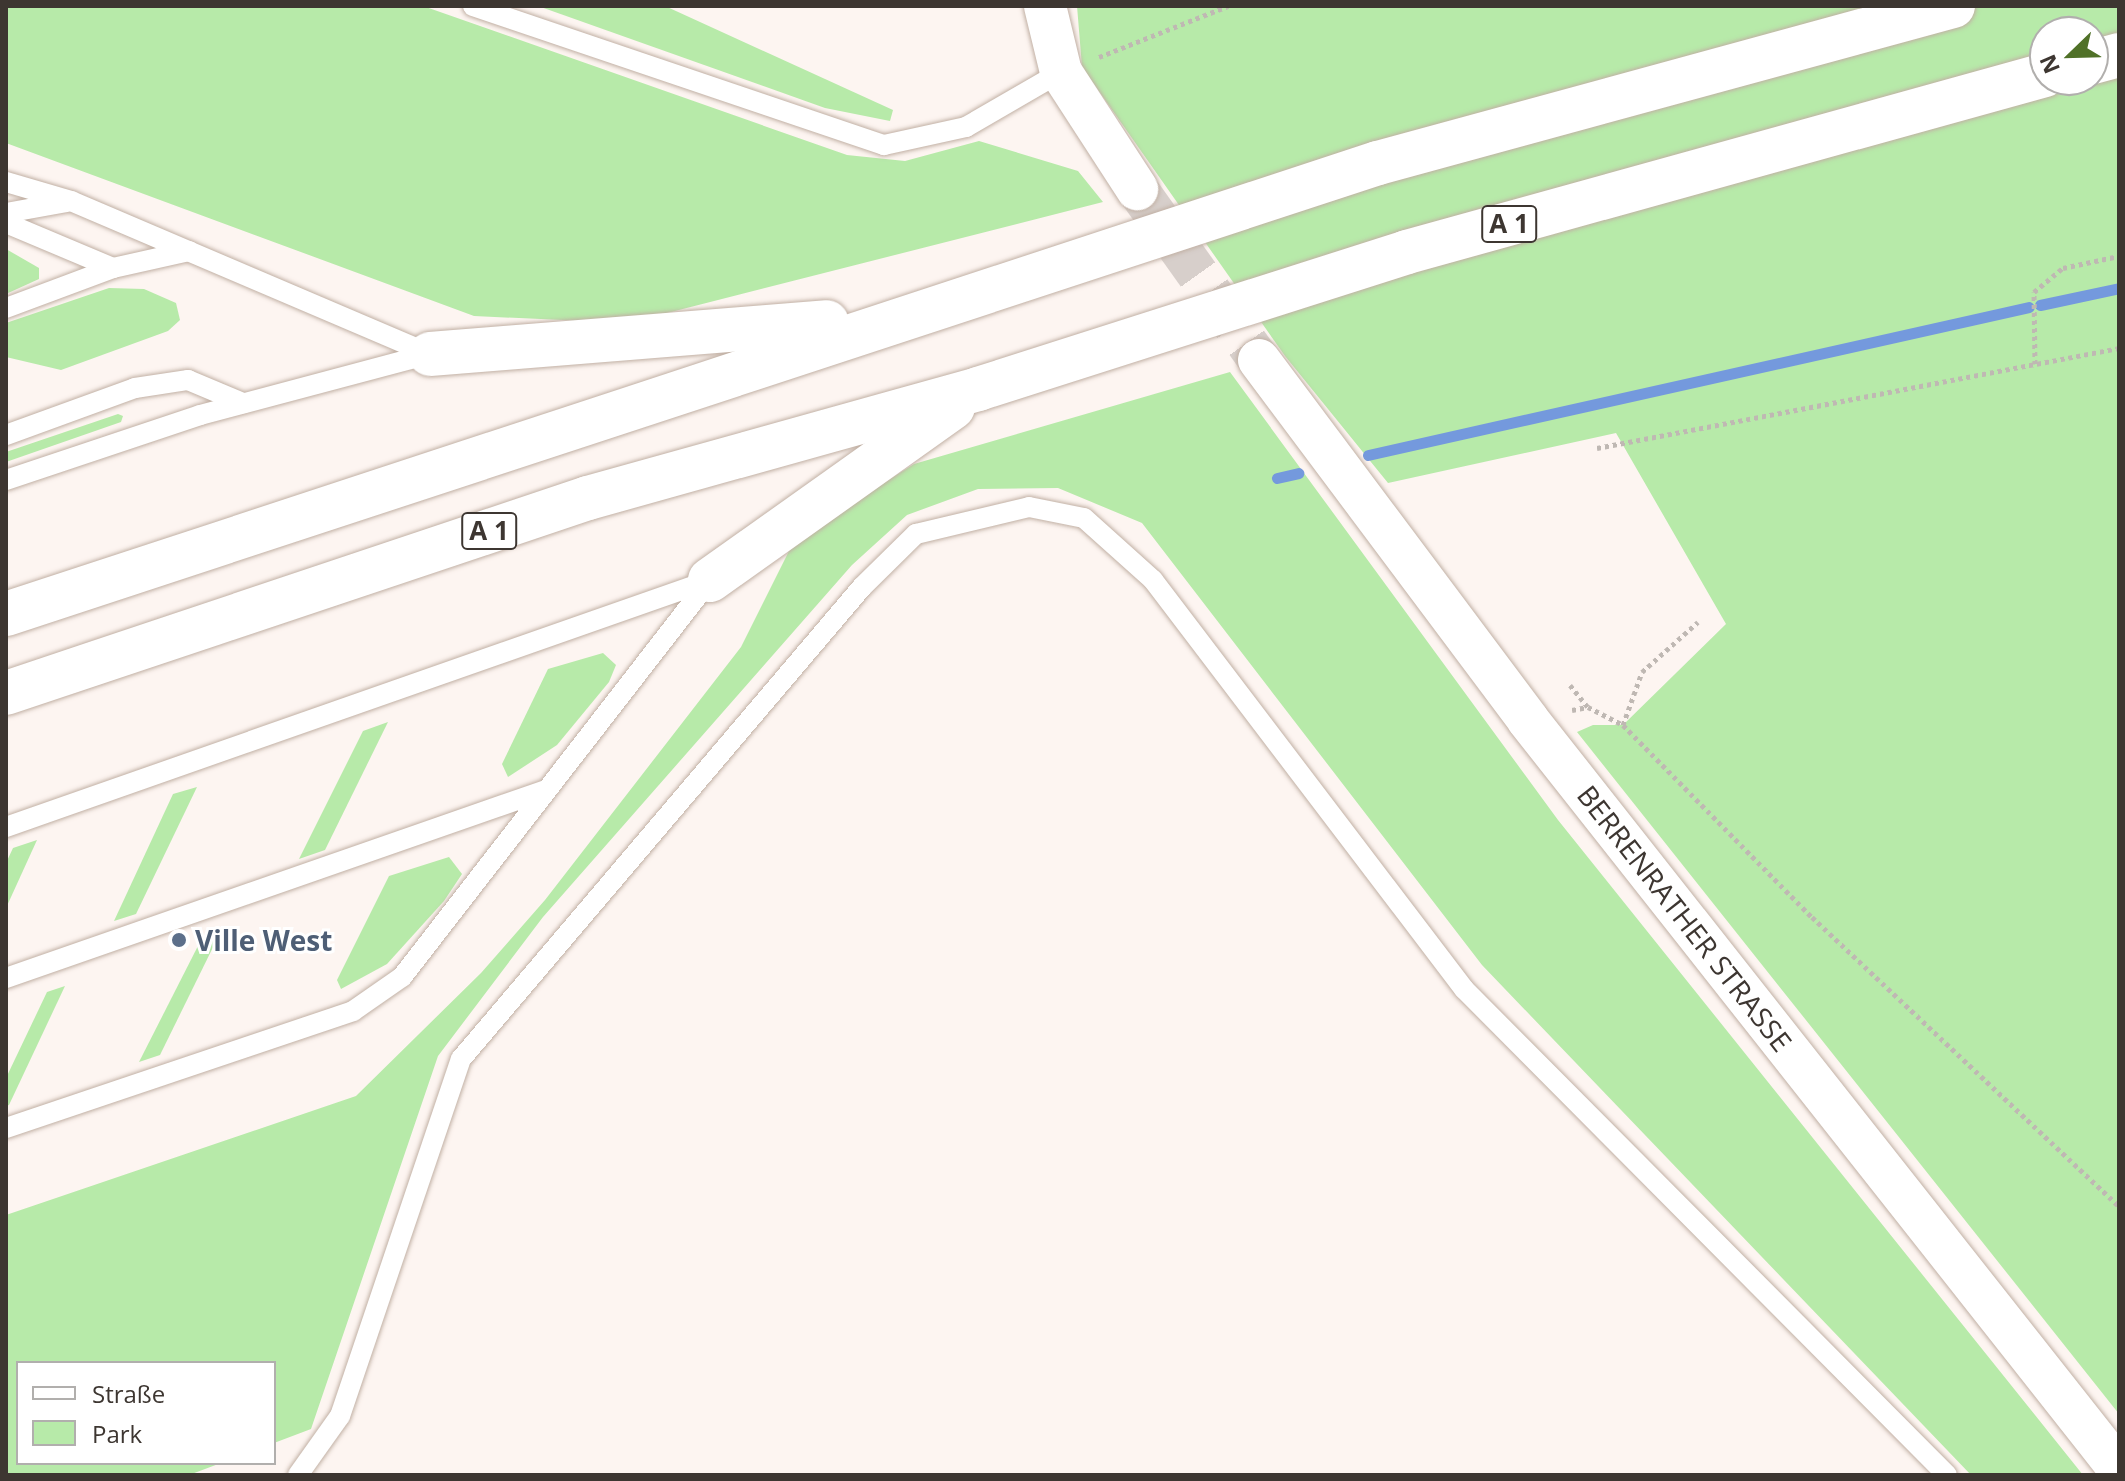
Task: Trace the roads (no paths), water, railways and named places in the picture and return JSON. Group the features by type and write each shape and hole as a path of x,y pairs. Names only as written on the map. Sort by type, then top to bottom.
{"highway":[{"path":"6,614 897,317 1378,163 1953,6"},
{"name":"A 1","path":"6,693 588,498 978,389 1407,252 2029,79"},
{"path":"430,354 897,317"},
{"path":"710,580 978,389"}],"street":[{"path":"1045,6 1061,72 1137,189"},
{"name":"BERRENRATHER STRASSE","path":"1259,360 1528,720 2119,1469"}],"lane":[{"path":"473,6 884,145 966,127 1061,72"},
{"path":"6,182 71,201 430,354"},
{"path":"6,213 71,201"},
{"path":"6,223 113,268"},
{"path":"6,308 113,268 189,251"},
{"path":"6,480 243,403 430,354"},
{"path":"6,435 135,388 188,380 243,403"},
{"path":"298,1475 340,1416 461,1059 852,599 916,534 1029,507 1084,518 1153,580 1464,989 1947,1475"},
{"path":"6,1128 353,1011 402,977 710,580"},
{"path":"6,827 710,580"},
{"path":"6,978 548,790"}],"waterway":[{"path":"2040,305 2119,288"},
{"path":"1368,455 2029,307"},
{"path":"1277,478 1298,473"}],"tunnel":[{"path":"1137,189 1259,360"}],"place":[{"name":"Ville West","path":"179,940"}]}
